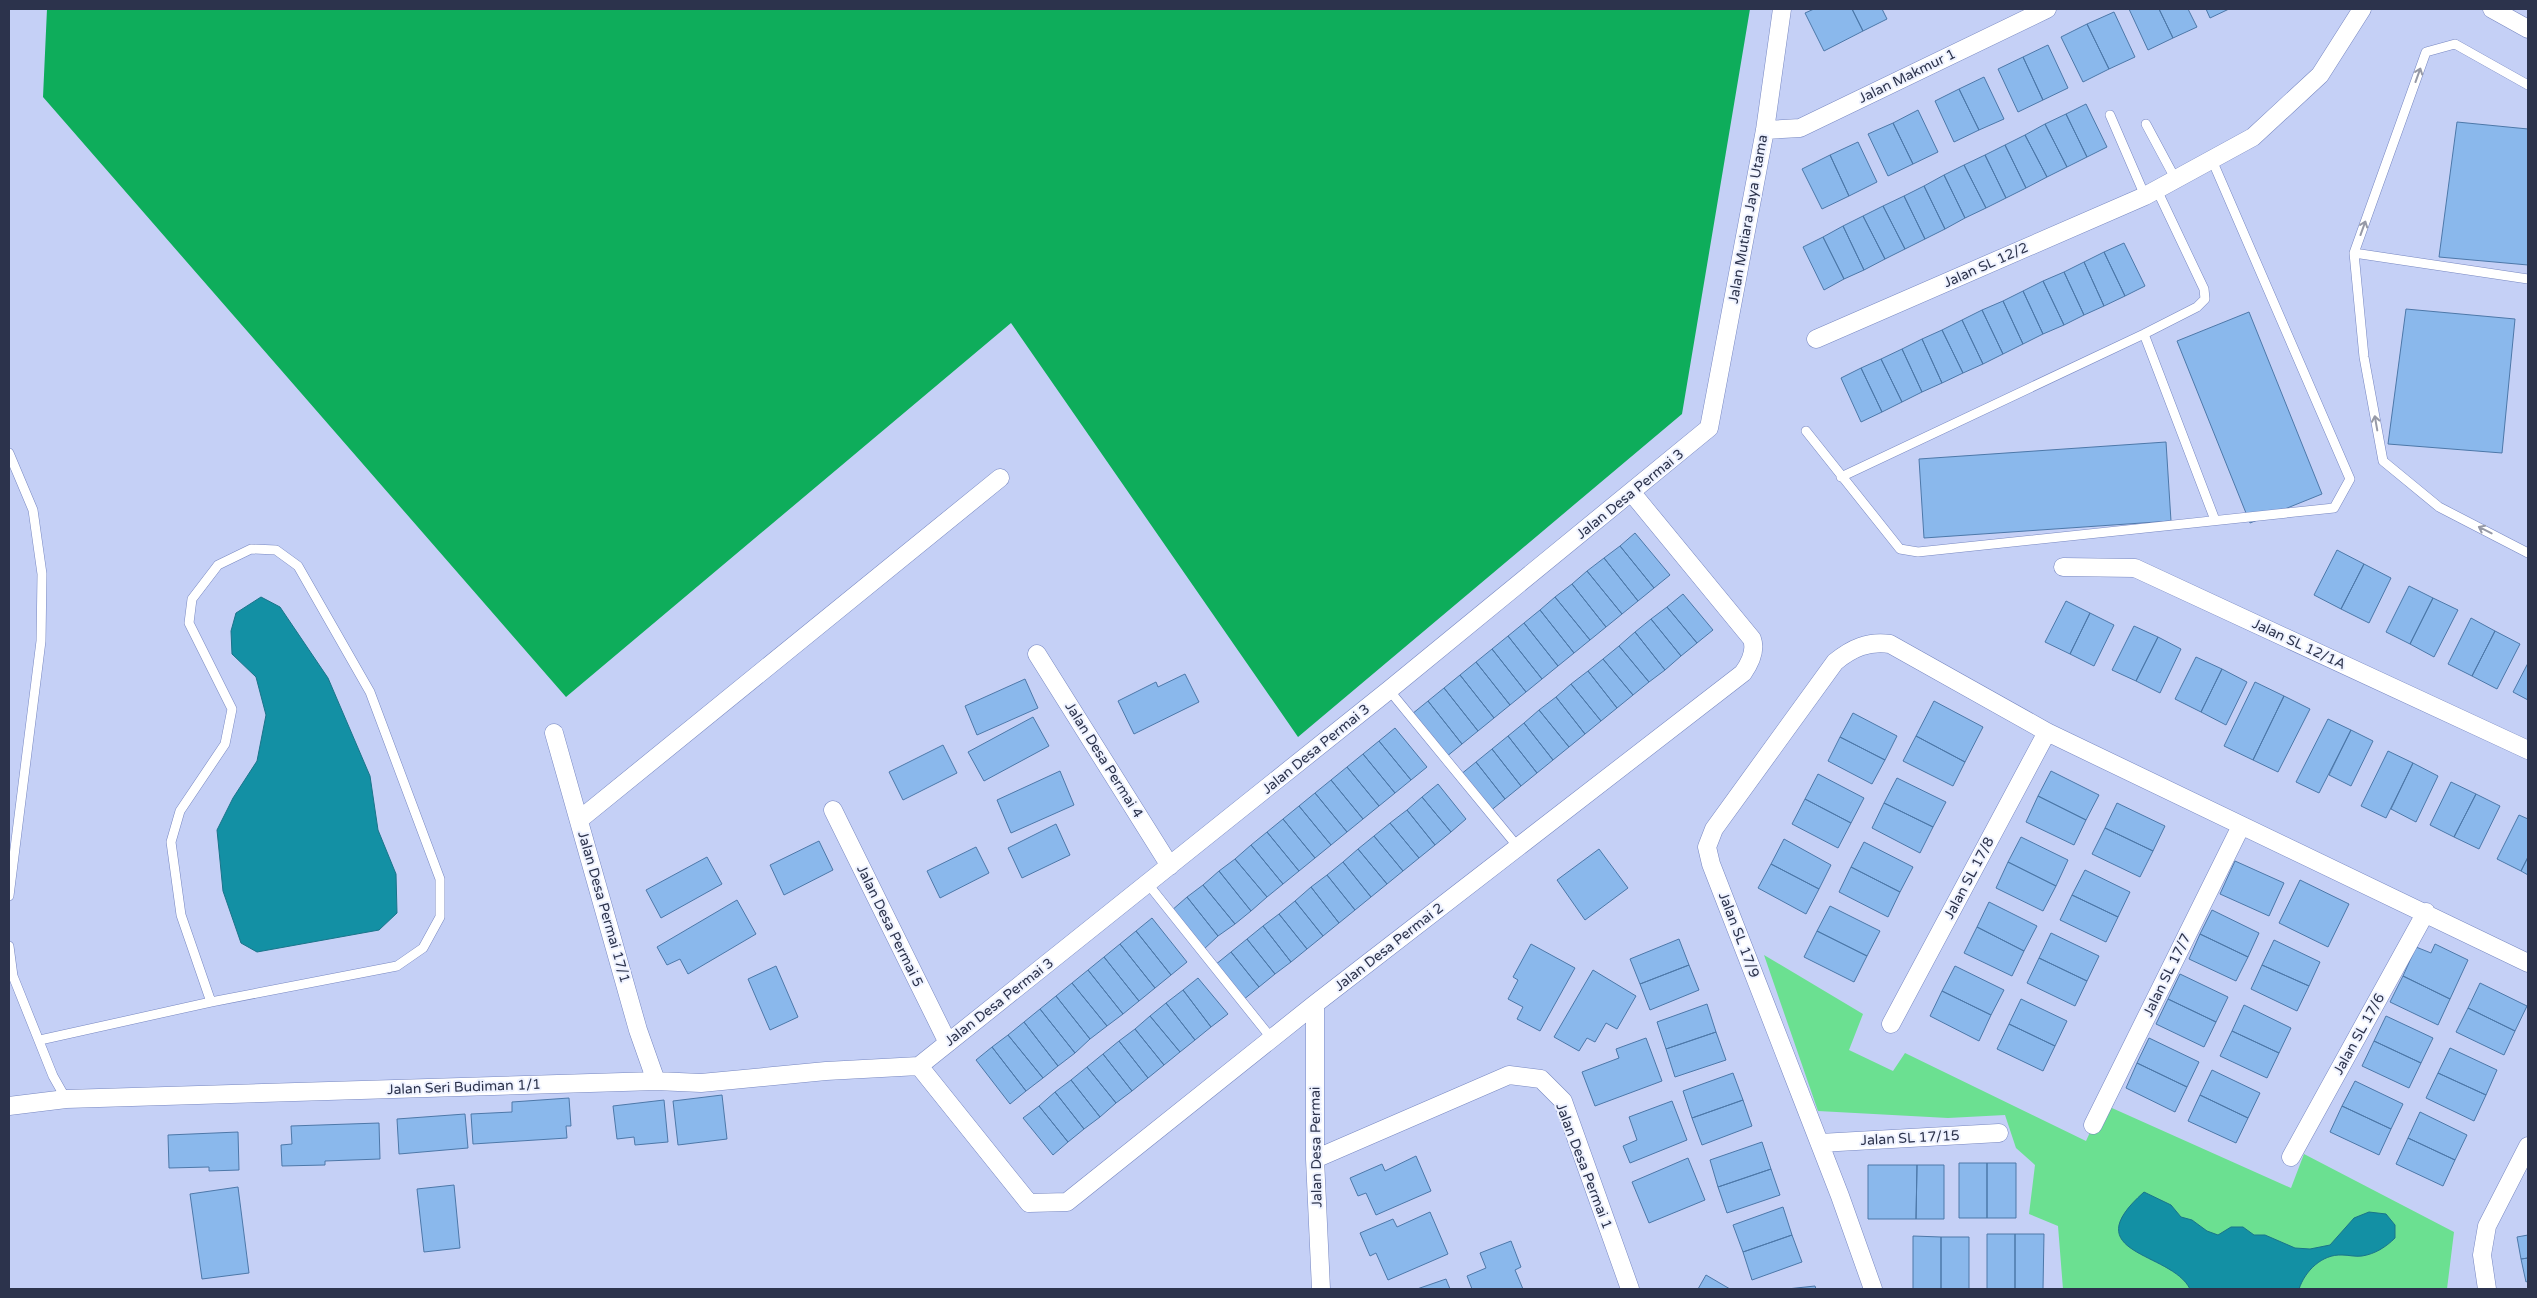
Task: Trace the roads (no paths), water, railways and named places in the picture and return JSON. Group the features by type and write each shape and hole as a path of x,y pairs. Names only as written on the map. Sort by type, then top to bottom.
{"street":[{"name":"Jalan Mutiara Jaya Utama","path":"1709,428 1764,130 1782,9"},
{"name":"Jalan Makmur 1","path":"1764,130 1800,128 2047,9"},
{"name":"Jalan SL 12/2","path":"1816,339 2151,193 2253,137 2320,75 2362,9"},
{"path":"2492,9 2528,29"},
{"name":"Jalan Desa Permai 3","path":"919,1066 1389,690 1632,493 1709,428"},
{"path":"579,820 1000,478"},
{"name":"Jalan Desa Permai 2","path":"919,1066 1029,1203 1067,1202 1315,1004 1743,672 1752,654 1754,646 1752,638 1632,493"},
{"name":"Jalan SL 12/1A","path":"2063,567 2135,568 2528,750"},
{"name":"Jalan SL 17/9","path":"1873,1289 1868,1269 1711,864 1707,847 1714,829 1835,662 1852,649 1860,646 1890,644 2047,732"},
{"name":"Jalan Desa Permai 4","path":"1037,654 1170,866"},
{"path":"2047,732 2528,962"},
{"name":"Jalan SL 17/8","path":"1892,1024 2047,732"},
{"name":"Jalan Desa Permai 17/1","path":"554,733 638,1030 656,1081"},
{"name":"Jalan Desa Permai 5","path":"833,810 948,1043"},
{"name":"Jalan SL 17/7","path":"2093,1125 2241,826"},
{"name":"Jalan SL 17/6","path":"2291,1157 2426,912"},
{"name":"Jalan Desa Permai","path":"1315,1004 1315,1159 1321,1289"},
{"name":"Jalan Seri Budiman 1/1","path":"9,1106 66,1099 656,1081 701,1083 826,1071 919,1066"},
{"name":"Jalan Desa Permai 1","path":"1315,1159 1509,1075 1541,1079 1563,1102 1630,1289"},
{"name":"Jalan SL 17/15","path":"1820,1143 1999,1132"},
{"path":"2487,1289 2482,1256 2487,1226 2528,1146"}],"lane":[{"path":"2528,85 2455,44 2426,52 2354,253 2364,357 2383,461 2439,507 2528,553"},
{"path":"1841,477 2144,334 2196,307 2205,299 2204,289 2110,115"},
{"path":"2146,124 2176,180"},
{"path":"1806,432 1900,549 1918,552 2334,508 2350,479 2212,160"},
{"path":"2354,253 2528,279"},
{"path":"2144,334 2215,520"},
{"path":"9,453 33,510 42,574 41,640 9,896"},
{"path":"40,1040 211,1002 397,966 423,948 440,917 440,880 370,692 298,566 276,550 251,549 218,566 192,599 189,622 232,708 225,744 180,811 171,842 181,915 211,1002"},
{"path":"1389,690 1518,847"},
{"path":"1148,884 1272,1038"},
{"path":"9,946 13,976 53,1076 66,1099"}]}
